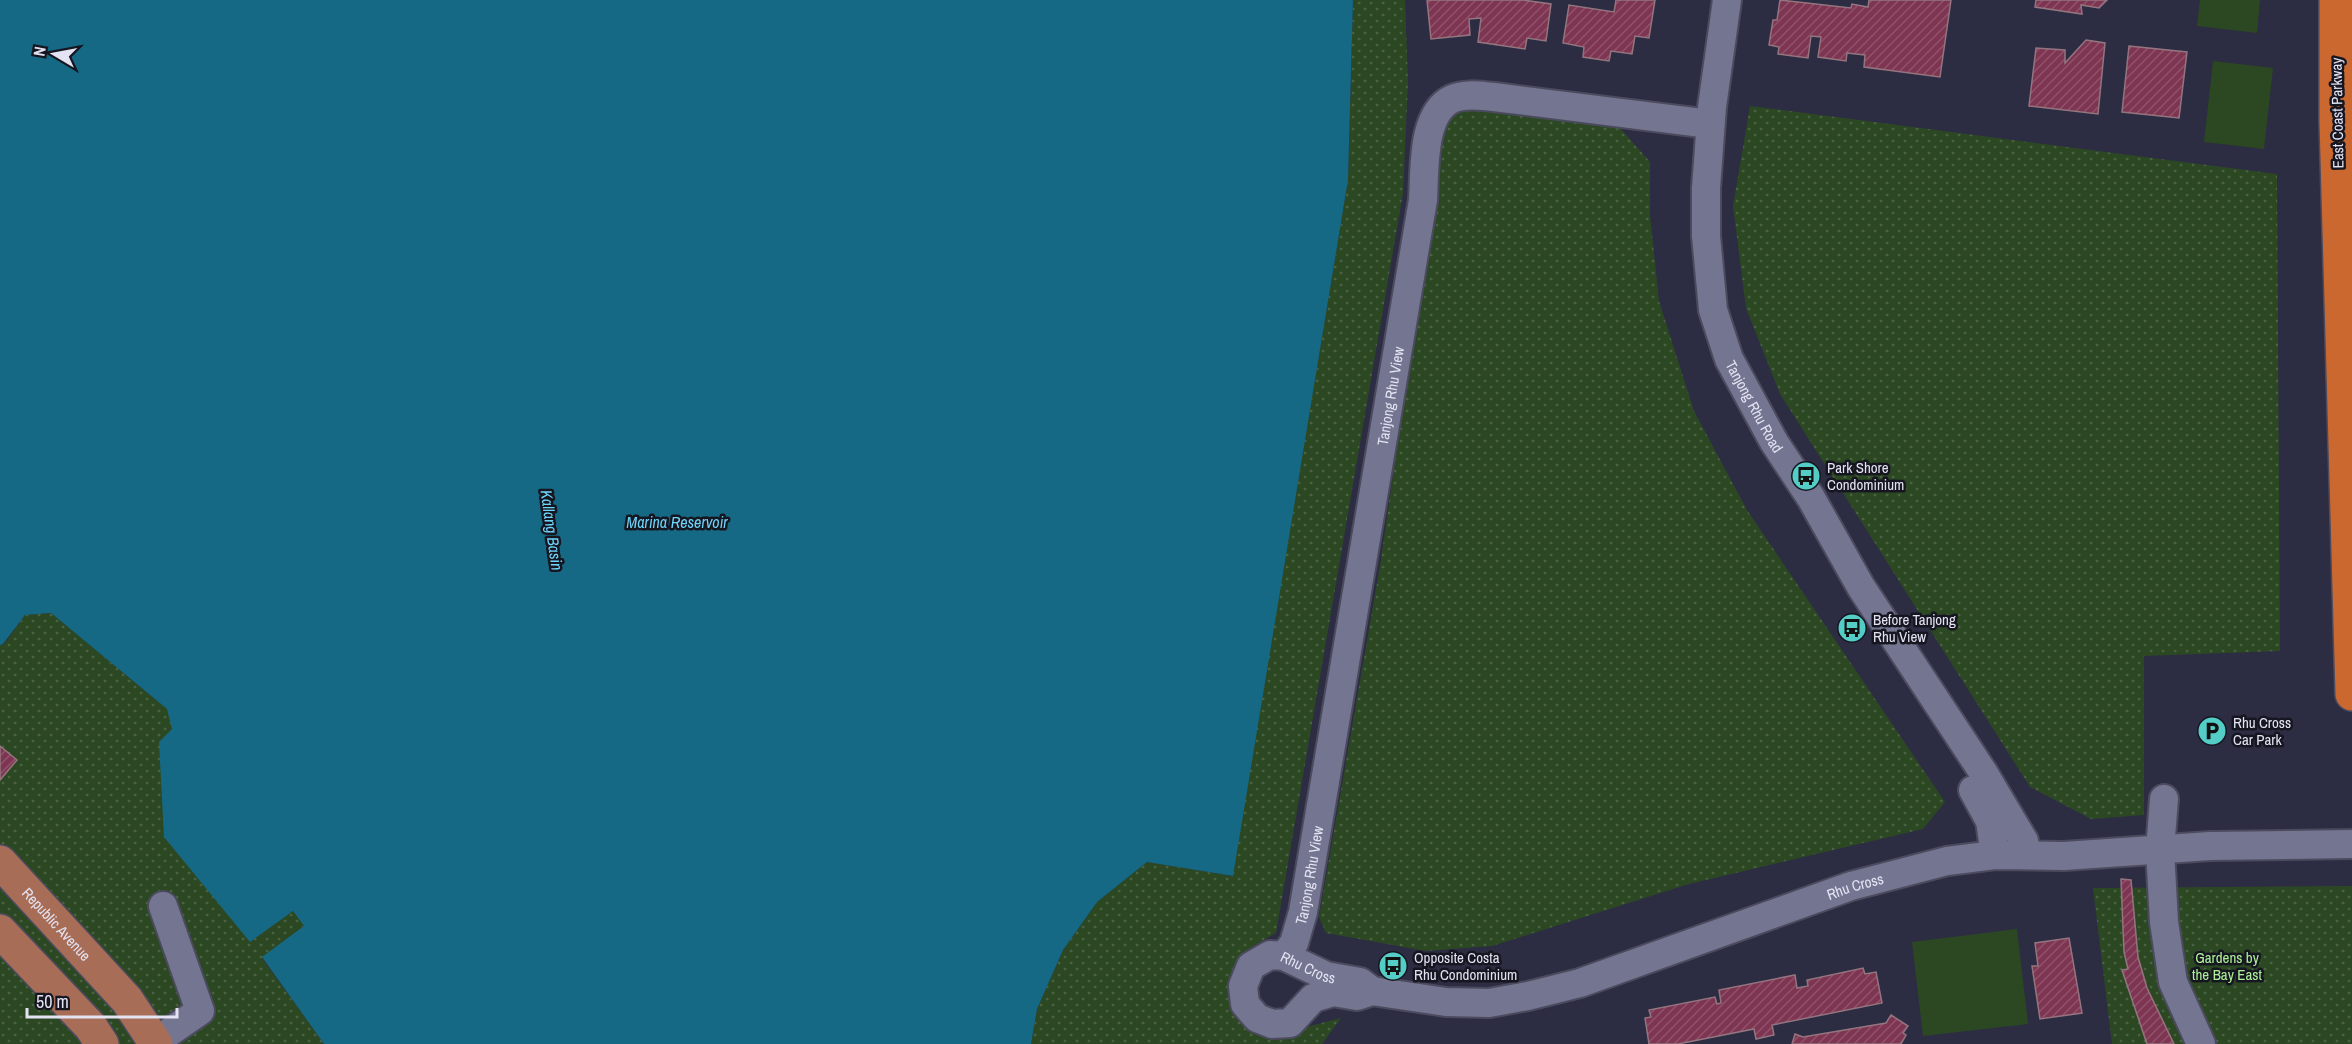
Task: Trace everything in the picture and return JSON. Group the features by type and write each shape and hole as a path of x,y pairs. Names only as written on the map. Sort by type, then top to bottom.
{"highway":[{"name":"East Coast Parkway","path":"2336,4 2336,122 2352,694"}],"main road":[{"name":"Republic Avenue","path":"0,862 127,1000 156,1043"},
{"path":"0,931 91,1027 102,1044"}],"street":[{"name":"Tanjong Rhu Road","path":"1710,0 1703,123 1706,236 1713,310 1729,359 1774,442 1811,498 1861,587 1983,772 2024,841 2027,855"},
{"name":"Tanjong Rhu Road","path":"1727,0 1692,186 1694,278 1697,303 1721,379 1842,587 1990,821 1995,855"},
{"name":"Tanjong Rhu View","path":"1284,956 1294,943 1303,912 1422,210 1426,137 1439,110 1451,99 1464,95 1703,123"},
{"path":"2164,799 2160,850 2164,922 2173,982 2201,1044"},
{"name":"Rhu Cross","path":"1372,991 1360,982 1326,976 1284,956 1270,955 1251,966 1243,986 1245,1004 1257,1018 1272,1024 1290,1023 1313,998 1333,992 1357,996 1372,991 1446,1002 1489,1003 1528,996 1580,982 1851,886 1947,861 1995,855 2064,856 2210,846 2352,844"},
{"path":"156,1043 200,1011 163,906"}],"green space":[{"path":"1353,0 1405,0 1408,82 1403,193 1276,933 1252,947 1238,959 1233,967 1230,990 1230,1006 1253,1028 1283,1033 1341,1018 1322,1044 1031,1044 1037,1009 1063,950 1097,902 1147,862 1232,876 1348,180"},
{"path":"2200,0 2260,0 2257,33 2197,26"},
{"path":"2213,61 2273,68 2264,149 2204,142"},
{"path":"1750,106 2277,174 2280,651 2144,656 2144,815 2091,819 2030,787 1780,394 1746,308 1733,206"},
{"path":"1455,107 1620,128 1650,162 1650,215 1659,301 1694,411 1747,510 1945,802 1923,829 1689,884 1492,946 1426,951 1326,933 1319,917 1380,566 1442,131"},
{"path":"51,613 167,709 250,942 293,910 304,926 262,958 324,1044 0,1044 0,645 4,644 25,615"},
{"name":"Gardens by the Bay East","path":"2352,886 2352,1044 2112,1044 2093,888"},
{"path":"2017,929 2028,1024 1923,1036 1912,942"}],"water":[{"name":"Marina Reservoir","path":"0,0 1353,0 1348,180 1233,876 1147,862 1097,902 1063,950 1037,1009 1031,1044 324,1044 262,957 304,926 293,911 250,942 164,837 159,742 172,729 167,709 51,613 25,615 0,645"}],"building":[{"path":"1427,0 1523,0 1551,4 1546,41 1527,38 1525,49 1478,42 1481,18 1469,19 1470,35 1431,39"},
{"path":"1616,0 1655,0 1649,38 1635,36 1632,54 1611,51 1609,61 1583,57 1584,47 1563,43 1569,5 1614,12"},
{"path":"1780,0 1851,8 1852,4 1868,7 1869,0 1951,0 1940,77 1864,67 1865,55 1847,53 1846,61 1818,57 1821,37 1811,36 1808,58 1778,54 1779,47 1769,45 1773,20 1777,20"},
{"path":"2036,0 2107,0 2099,8 2081,5 2082,14 2035,7"},
{"path":"2086,40 2105,43 2098,114 2029,106 2036,48 2065,50 2065,63"},
{"path":"2129,46 2187,52 2179,118 2122,112"},
{"path":"0,746 17,760 0,780"},
{"path":"2121,879 2131,880 2138,957 2147,988 2174,1044 2147,1044 2122,970 2128,969 2124,952"},
{"path":"2069,938 2082,1013 2040,1019 2032,966 2038,966 2035,943"},
{"path":"1863,968 1865,974 1876,972 1882,1003 1772,1025 1774,1035 1756,1039 1754,1029 1678,1044 1649,1044 1645,1018 1651,1017 1649,1010 1715,997 1717,1004 1721,1003 1719,990 1795,975 1797,988 1808,986 1807,980"},
{"path":"1891,1015 1908,1026 1903,1033 1906,1035 1901,1044 1792,1044 1795,1034 1803,1037 1886,1023"}],"place":[{"name":"Park Shore Condominium","path":"1806,476"},
{"name":"Before Tanjong Rhu View","path":"1852,628"},
{"name":"Rhu Cross Car Park","path":"2212,731"},
{"name":"Opposite Costa Rhu Condominium","path":"1393,966"}],"water label":[{"name":"Kallang Basin","path":"552,530"}]}
